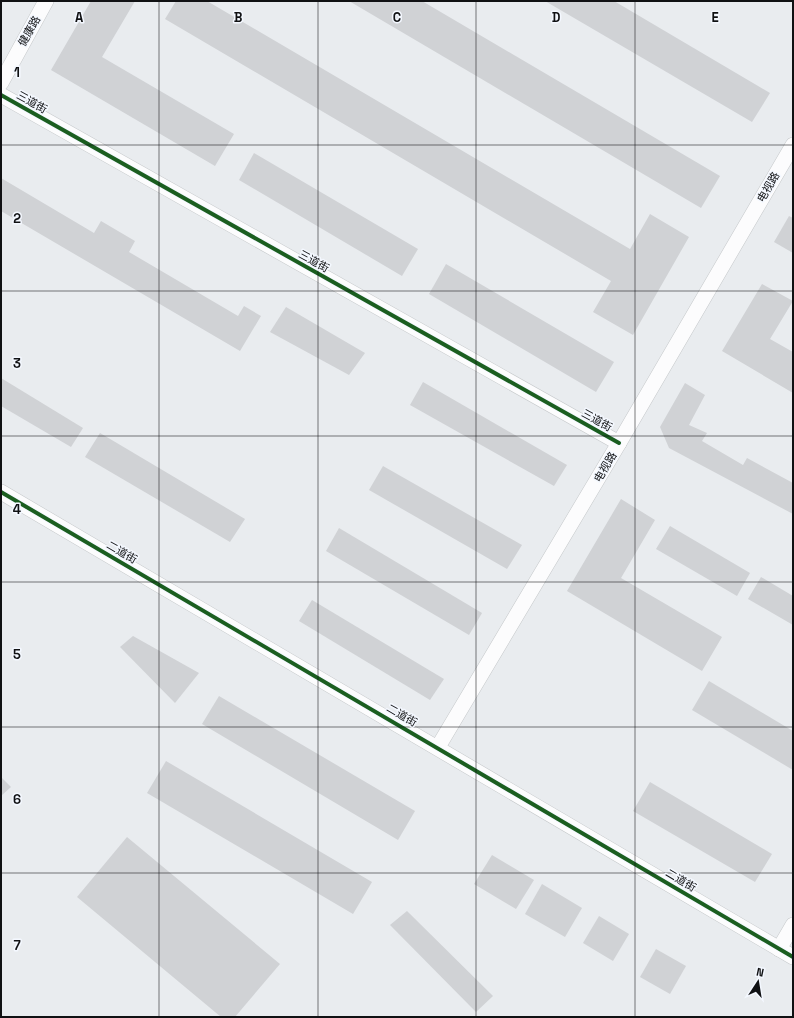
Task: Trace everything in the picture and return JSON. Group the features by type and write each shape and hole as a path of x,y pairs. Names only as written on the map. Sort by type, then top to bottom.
{"street":[{"name":"健康路","path":"1,83 46,1"},
{"name":"三道街","path":"1,95 619,443"},
{"name":"电视路","path":"438,747 619,443 793,145"},
{"name":"二道街","path":"1,492 438,747 793,957"},
{"path":"779,948 793,925"}],"building":[{"path":"91,1 135,1 102,57 234,134 215,166 51,70"},
{"path":"176,1 207,1 630,249 650,214 689,237 633,335 593,312 611,281 165,19"},
{"path":"349,1 422,1 720,176 701,208"},
{"path":"545,1 614,1 770,93 752,122"},
{"path":"254,153 418,249 402,276 239,180"},
{"path":"1,178 94,233 101,221 135,241 129,252 238,316 244,306 261,316 240,351 1,211"},
{"path":"789,216 793,218 793,253 774,242"},
{"path":"446,264 614,362 596,392 429,294"},
{"path":"762,284 793,301 770,339 793,352 793,393 722,351"},
{"path":"286,307 365,353 349,375 270,332"},
{"path":"1,378 83,428 71,447 1,406"},
{"path":"423,382 567,465 554,486 410,405"},
{"path":"685,383 705,395 689,425 707,433 702,441 743,465 747,458 793,483 793,514 669,448 660,427"},
{"path":"100,433 245,519 230,542 85,457"},
{"path":"383,466 522,545 507,569 369,490"},
{"path":"621,499 655,520 621,578 722,637 702,671 567,591"},
{"path":"670,526 750,573 737,596 656,549"},
{"path":"339,528 482,613 469,635 326,551"},
{"path":"761,577 793,596 793,625 748,599"},
{"path":"312,600 444,679 430,700 299,621"},
{"path":"133,636 199,673 175,703 120,647"},
{"path":"709,681 793,731 793,770 692,710"},
{"path":"219,696 415,811 398,840 202,724"},
{"path":"166,761 372,882 353,914 147,793"},
{"path":"1,777 11,787 1,796"},
{"path":"650,782 772,854 755,882 633,811"},
{"path":"127,837 280,964 235,1017 221,1017 77,897"},
{"path":"492,855 534,880 516,909 474,884"},
{"path":"542,884 582,908 565,937 525,914"},
{"path":"407,911 493,996 476,1012 390,925"},
{"path":"599,916 629,934 613,961 583,943"},
{"path":"656,949 686,966 670,994 640,977"}],"cycle path":[{"path":"1,95 619,443"},
{"path":"1,492 793,957"}]}
